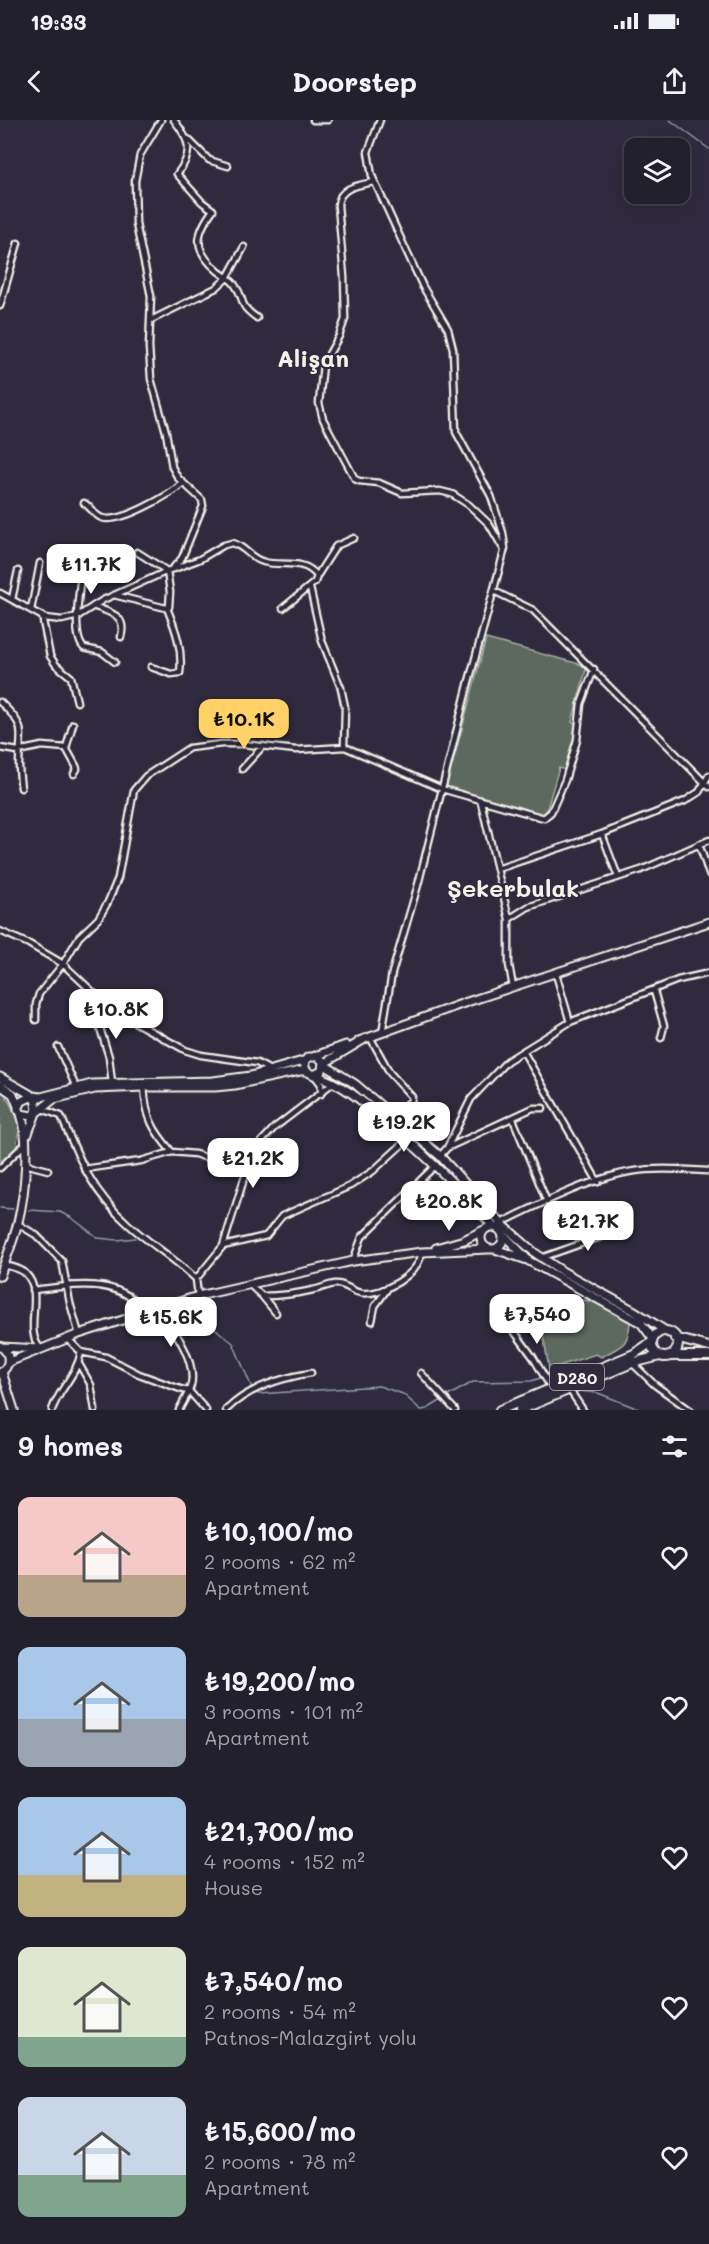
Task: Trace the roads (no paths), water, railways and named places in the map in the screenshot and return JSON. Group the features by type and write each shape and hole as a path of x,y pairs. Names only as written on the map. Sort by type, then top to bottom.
{"main road":[{"path":"0,1077 33,1095 41,1096 76,1087 112,1083 213,1081 251,1076 306,1060 513,987 709,922"},
{"path":"323,1064 366,1039"},
{"path":"315,1056 321,1059 323,1064 355,1084 440,1156 499,1228 541,1258 672,1335 709,1347"},
{"path":"306,1060 304,1065 306,1071"},
{"path":"314,1076 322,1071 323,1064"},
{"path":"19,1111 32,1116 54,1099 77,1093 144,1087 235,1085 306,1071 358,1098 436,1165 529,1261"},
{"path":"0,1085 13,1094 26,1128 18,1224 0,1276"},
{"path":"33,1095 39,1110"},
{"path":"19,1111 22,1101 33,1095"},
{"path":"26,1143 31,1124 39,1110"},
{"path":"422,1252 464,1240 484,1230 499,1228"},
{"path":"14,1410 1,1372 9,1362 79,1334 145,1311 198,1296 353,1261 422,1252 492,1249 503,1241 499,1228"},
{"path":"484,1230 481,1241 492,1249 529,1261 641,1323 653,1340 654,1352 660,1356"},
{"name":"D280","path":"500,1410 626,1358 658,1334 672,1335"},
{"path":"671,1356 677,1346 672,1335"},
{"path":"0,1346 42,1349"},
{"path":"0,1346 7,1353 9,1362"},
{"name":"D280","path":"520,1410 633,1364 660,1356 709,1356"}],"street":[{"path":"151,667 171,674 180,673 179,639 167,608 170,592 169,570 182,558 203,506 202,500 178,478 172,467 166,432 153,388 149,347 152,320 151,296 136,224 135,181 140,154 161,120"},
{"path":"174,120 186,138 209,160 228,166"},
{"path":"313,120 328,120"},
{"path":"378,121 368,152 374,182 423,287 451,336 456,432 491,496 503,533 504,550 418,885 392,973 382,1033"},
{"path":"186,138 187,160 177,174 202,202 213,210 200,227 198,242 210,264 235,284 245,309 258,318"},
{"path":"374,182 344,191 339,196 345,319 339,336 323,365 319,396 320,412 355,478 359,481 379,483 402,493 440,491 452,494 469,505 489,524 504,550"},
{"path":"0,306 18,243"},
{"path":"152,320 203,295 227,278 244,247"},
{"path":"84,503 97,515 113,519 161,499 183,483"},
{"path":"284,608 310,588 336,546 354,538"},
{"path":"0,594 42,616 62,620 78,616 114,595 232,543 243,547 258,561 302,566 311,569 317,576"},
{"path":"137,552 169,570"},
{"path":"31,610 40,563"},
{"path":"12,599 18,571"},
{"path":"81,572 78,636 82,646 102,652 115,662"},
{"path":"310,588 322,641 341,688 345,706 344,747"},
{"path":"494,591 533,610 707,785"},
{"path":"114,595 167,608"},
{"path":"93,606 114,614 121,620 123,629 121,637"},
{"path":"42,616 50,656 56,665 70,677 77,702"},
{"path":"36,1020 36,1004 39,994 63,964 79,937 98,919 114,888 122,861 132,796 140,782 169,759 189,748 222,744 296,750 344,747 442,789 538,818 547,816 565,780 577,740 581,704 594,669"},
{"path":"0,702 20,727 21,789"},
{"path":"72,724 66,748 76,766 74,774"},
{"path":"0,748 21,750 42,746 66,748"},
{"path":"242,769 263,746"},
{"path":"497,869 602,834 686,801 707,785 709,775"},
{"path":"481,802 509,919 509,964 513,987"},
{"path":"602,834 618,877"},
{"path":"509,919 528,907 641,870 709,840"},
{"path":"699,844 709,874"},
{"path":"0,931 63,964 111,1009 185,1050 201,1055 257,1063 270,1070"},
{"path":"556,974 570,1022"},
{"path":"440,1156 447,1148 471,1099 507,1061 570,1022 678,980 709,974"},
{"path":"654,990 664,1026 661,1038"},
{"path":"98,998 99,1025 109,1056 112,1083"},
{"path":"366,1039 412,1097 411,1101 391,1116"},
{"path":"57,1047 76,1087"},
{"path":"523,1051 598,1182"},
{"path":"314,1076 321,1084 321,1094"},
{"path":"196,1280 223,1246 248,1171 262,1141 273,1128 333,1083"},
{"path":"144,1087 150,1122 157,1135 172,1152"},
{"path":"447,1148 533,1108 543,1108"},
{"path":"39,1110 61,1116 84,1169 109,1204 127,1223 182,1266 196,1280 198,1296"},
{"path":"513,1119 547,1202"},
{"path":"223,1246 266,1236 282,1216 350,1186 373,1171 407,1140"},
{"path":"0,1168 26,1143"},
{"path":"84,1169 141,1161 172,1152 195,1154 248,1171"},
{"path":"24,1164 48,1170"},
{"path":"353,1261 362,1237 436,1165"},
{"path":"499,1228 547,1202 636,1170 709,1171"},
{"path":"580,1214 586,1241"},
{"path":"541,1258 603,1236 615,1223 627,1219"},
{"path":"18,1224 36,1235 60,1256 79,1334"},
{"path":"372,1321 375,1306 388,1288 417,1264 422,1252"},
{"path":"4,1264 26,1273 33,1290 34,1336 42,1349"},
{"path":"249,1284 276,1313"},
{"path":"262,1296 288,1294 339,1284 362,1293 374,1293 388,1288"},
{"path":"33,1290 68,1286 107,1286 130,1296 145,1311"},
{"path":"160,1308 189,1361 192,1380 179,1410"},
{"path":"511,1327 550,1388"},
{"path":"68,1339 81,1352 106,1357 139,1374 183,1390 189,1390 206,1410"},
{"path":"52,1410 59,1394 79,1364 81,1352"},
{"path":"79,1364 91,1385 95,1410"},
{"path":"633,1364 655,1385 690,1410"},
{"path":"226,1410 250,1393 276,1380 311,1373"},
{"path":"421,1373 455,1410"},
{"path":"569,1389 583,1410"}],"waterway":[{"path":"670,120 709,149"},
{"path":"0,1208 13,1209"},
{"path":"29,1210 60,1212 72,1218 98,1238 117,1240 135,1238"},
{"path":"197,1303 208,1323 233,1343 252,1388"},
{"path":"446,1397 473,1382 531,1381 562,1371"},
{"path":"255,1392 258,1394 379,1386 403,1394 421,1410 442,1400"},
{"path":"578,1391 598,1393 641,1410"}],"district":[{"name":"Alişan","path":"313,357"},
{"name":"Şekerbulak","path":"513,887"}]}
